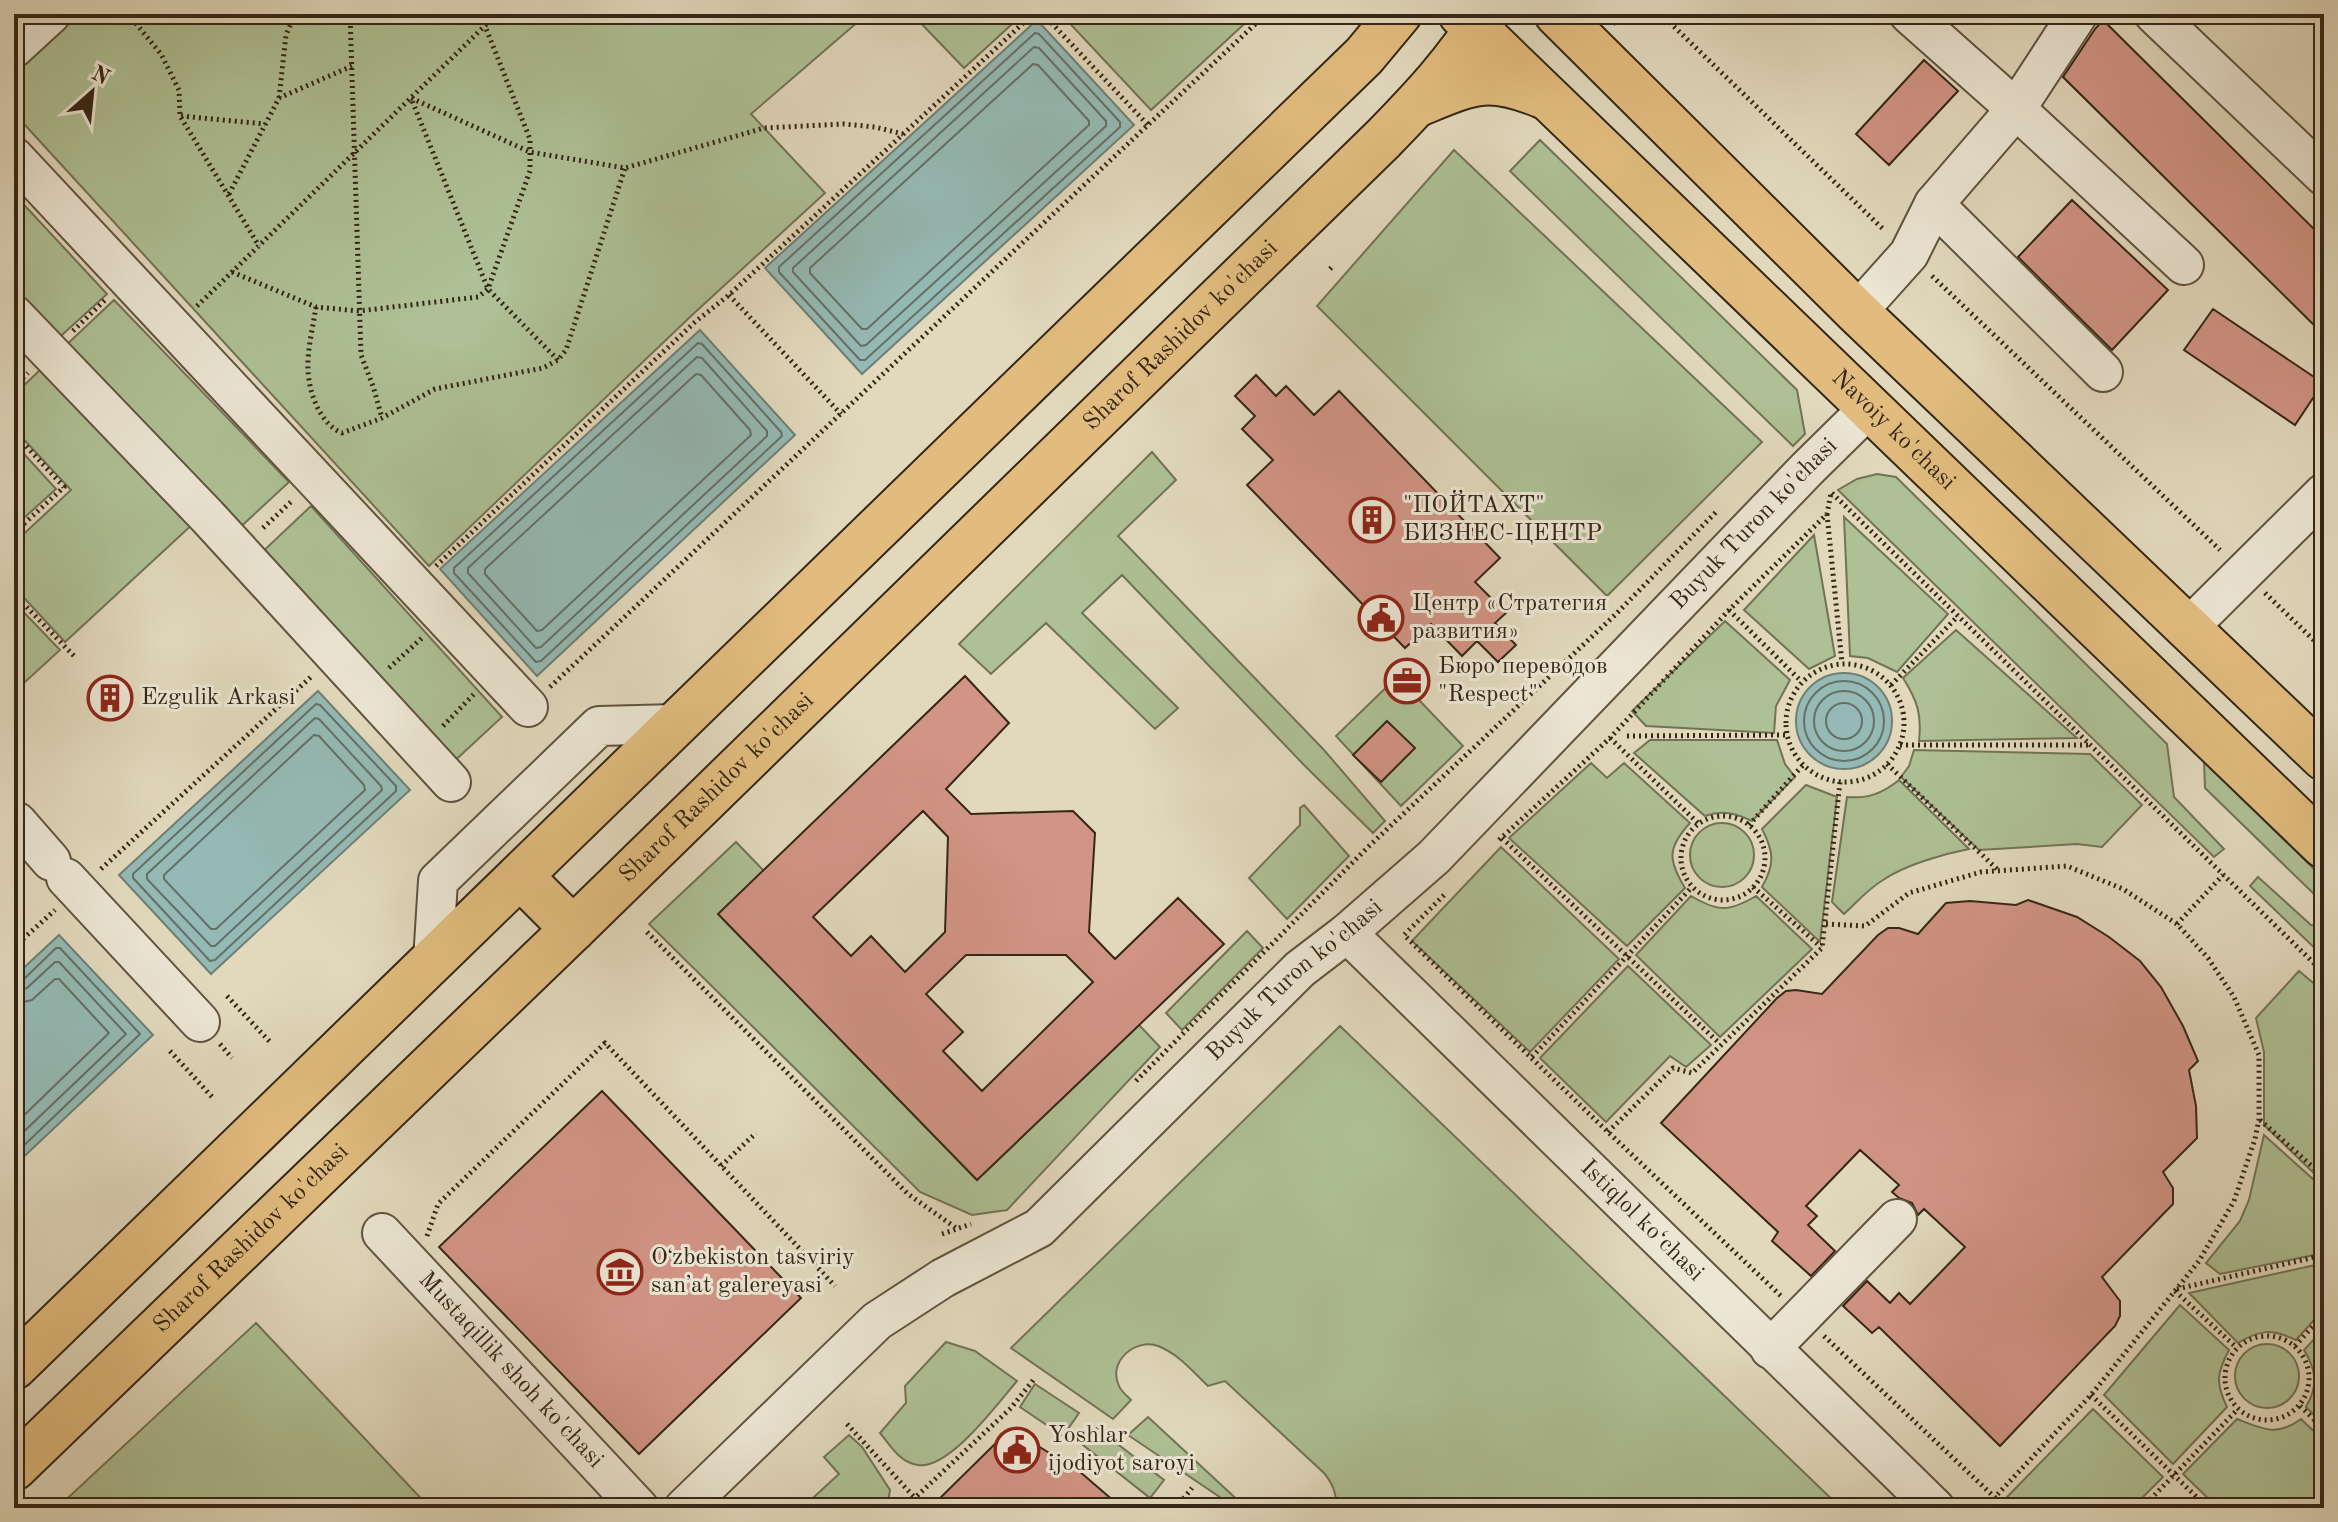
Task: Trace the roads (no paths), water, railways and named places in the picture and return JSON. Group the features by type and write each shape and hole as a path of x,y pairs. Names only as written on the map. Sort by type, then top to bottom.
{"main road":[{"path":"1364,56 1375,22 1374,14"},
{"path":"14,1367 1364,56 1399,14"},
{"path":"1557,14 1857,312 2324,758"},
{"name":"Navoiy ko'chasi","path":"1475,19 1548,98 2324,846"},
{"name":"Sharof Rashidov ko'chasi","path":"14,1468 573,929 1416,105 1475,19"},
{"name":"Sharof Rashidov ko'chasi","path":"1416,105 1482,81 1517,86 1548,98"},
{"path":"520,876 573,929"}],"street":[{"path":"14,48 51,14"},
{"path":"1909,14 2184,265"},
{"path":"1857,312 1909,254 1934,204 2016,109 2078,14"},
{"path":"2154,14 2324,176"},
{"path":"14,157 495,672 537,699"},
{"path":"1934,204 2103,372"},
{"path":"14,315 239,551 451,782"},
{"name":"Buyuk Turon ko'chasi","path":"684,1508 877,1321 943,1278 1039,1228 1300,969 1347,933 1434,857 1869,408"},
{"path":"2188,628 2324,493"},
{"path":"433,961 438,881 599,726 676,724"},
{"path":"17,822 65,876 214,1009"},
{"name":"Istiqlol ko‘chasi","path":"1347,933 1935,1508"},
{"path":"1770,1349 1897,1219"},
{"name":"Mustaqillik shoh ko'chasi","path":"382,1233 639,1508"}],"water":[{"path":"1037,20 1134,125 862,374 765,268"},
{"path":"700,330 795,435 537,676 440,569"},
{"path":"1835,673 1853,673 1871,681 1884,694 1892,712 1889,740 1871,761 1853,769 1835,769 1817,761 1804,748 1796,730 1796,712 1804,694 1817,681"},
{"path":"318,691 410,790 211,974 119,875"},
{"path":"59,935 153,1035 14,1166 14,977"}],"place":[{"name":"\"ПОЙТАХТ\" БИЗНЕС-ЦЕНТР","path":"1372,520"},
{"name":"Центр «Стратегия развития»","path":"1381,618"},
{"name":"Бюро переводов \"Respect\"","path":"1407,681"},
{"name":"Ezgulik Arkasi","path":"110,698"},
{"name":"Oʻzbekiston tasviriy sanʼat galereyasi","path":"620,1272"},
{"name":"Yoshlar ijodiyot saroyi","path":"1017,1450"}]}
